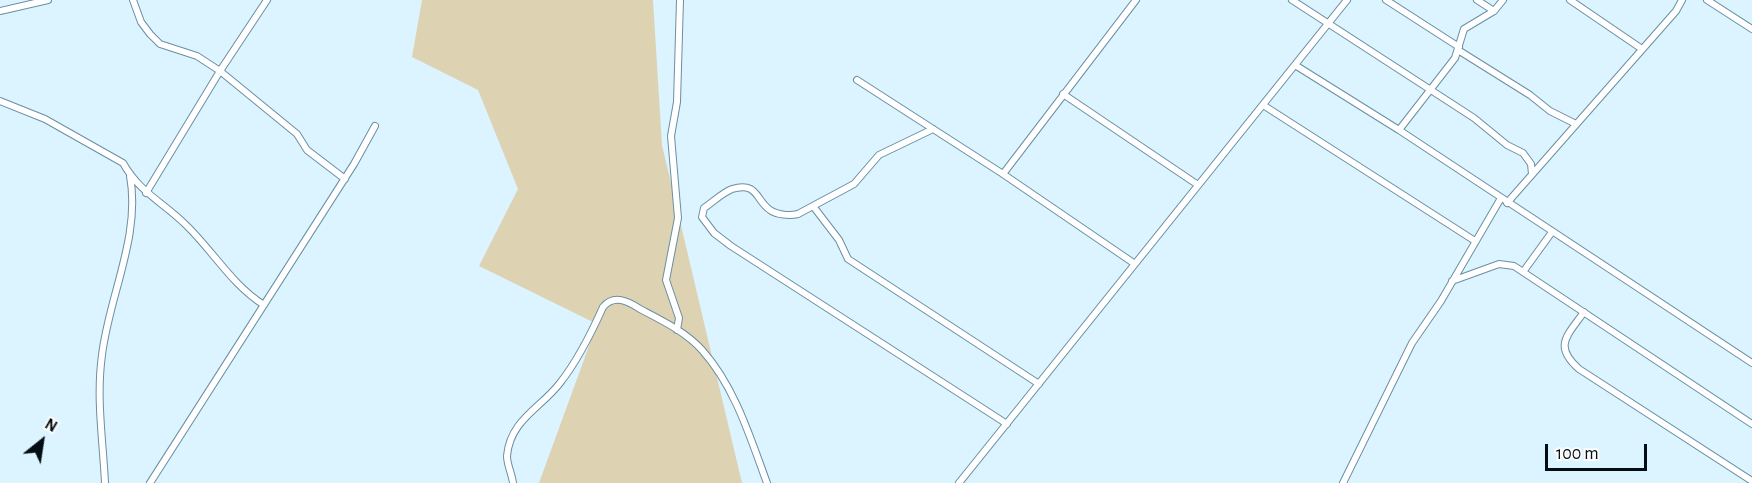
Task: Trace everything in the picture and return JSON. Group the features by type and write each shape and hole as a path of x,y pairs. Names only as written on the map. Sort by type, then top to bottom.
{"street":[{"path":"0,11 48,0"},
{"path":"133,0 141,22 160,44 196,56 220,71 297,134 307,150 345,179"},
{"path":"146,193 220,71 267,0"},
{"path":"677,330 679,318 666,280 678,218 671,136 676,102 680,0"},
{"path":"1003,174 1136,0"},
{"path":"1292,0 1474,118 1507,145 1523,153 1531,164 1532,174"},
{"path":"959,483 1347,0"},
{"path":"1386,0 1530,95 1550,111 1576,124"},
{"path":"1477,0 1494,11"},
{"path":"1399,130 1455,58 1464,29 1494,11 1503,0"},
{"path":"1570,0 1642,49"},
{"path":"1507,203 1676,11 1682,0"},
{"path":"1707,0 1752,29"},
{"path":"1295,65 1399,130 1752,363"},
{"path":"857,80 1003,174 1135,264"},
{"path":"1063,94 1198,185"},
{"path":"0,101 45,119 123,163 130,176 146,193 185,224 250,296 264,305"},
{"path":"1263,105 1475,241"},
{"path":"150,483 345,179 375,126"},
{"path":"933,129 879,155 854,184 798,214 791,216 771,211 757,193 751,190 735,189 704,208 702,217 714,233 731,246 1007,424"},
{"path":"105,483 99,400 102,355 129,238 133,210 130,176"},
{"path":"1343,483 1412,343 1452,281 1500,198"},
{"path":"813,206 839,240 848,259 1039,384"},
{"path":"1523,272 1552,232"},
{"path":"1452,281 1499,264 1510,264 1752,423"},
{"path":"513,483 507,456 517,427 560,383 586,344 607,302 622,299 677,330 701,349 725,383 745,423 767,483"},
{"path":"1584,312 1566,337 1563,346 1571,362 1578,369 1752,481"}],"shaded area":[{"path":"422,0 653,0 662,145 742,483 539,483 597,324 479,266 518,189 478,90 412,57"}]}
